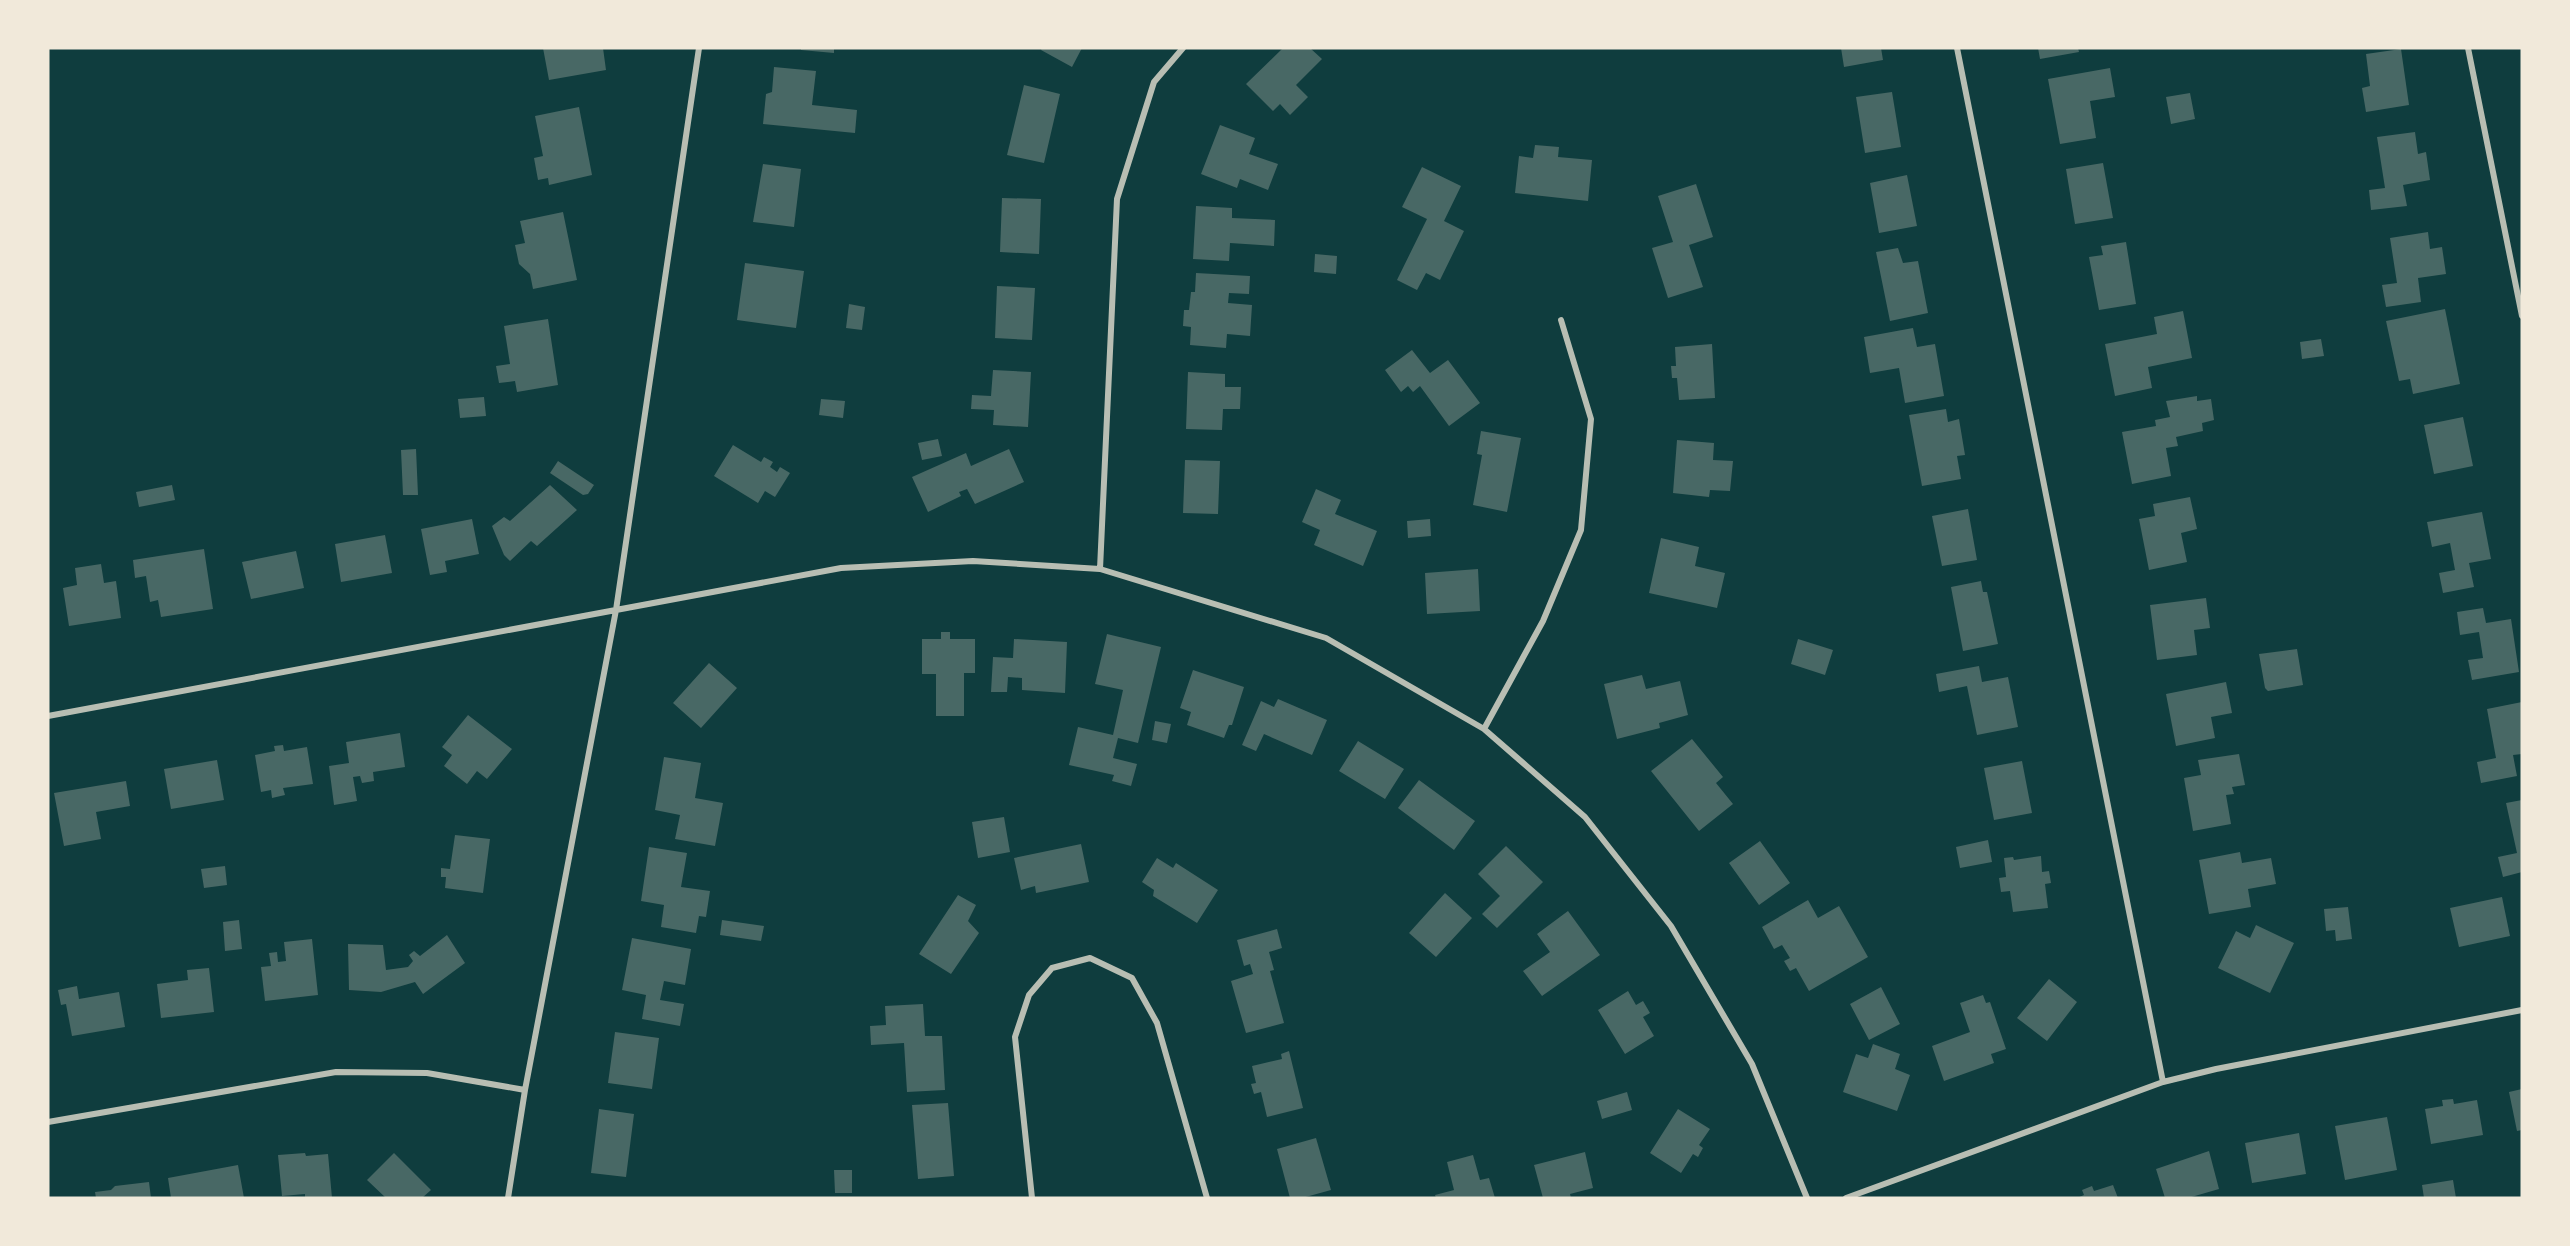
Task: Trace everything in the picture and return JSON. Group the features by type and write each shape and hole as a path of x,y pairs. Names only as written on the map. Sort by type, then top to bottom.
{"street":[{"path":"508,1198 525,1090 616,610 699,48"},
{"path":"1100,569 1117,199 1154,82 1183,48"},
{"path":"1957,48 2163,1082"},
{"path":"2468,48 2522,316"},
{"path":"1484,729 1543,621 1581,530 1591,419 1561,320"},
{"path":"48,716 841,568 973,561 1100,569 1326,638 1484,729 1585,817 1671,926 1752,1064 1807,1198"},
{"path":"1032,1198 1015,1037 1029,995 1052,968 1090,958 1132,978 1157,1023 1207,1198"},
{"path":"1846,1198 2163,1082 2216,1069 2522,1010"},
{"path":"48,1122 336,1072 427,1073 525,1090"}],"building":[{"path":"543,48 603,48 606,70 549,80"},
{"path":"801,48 834,48 834,53 801,50"},
{"path":"1042,48 1082,48 1072,67 1041,50"},
{"path":"1283,48 1310,48 1322,59 1296,85 1308,97 1290,115 1280,104 1273,111 1246,84"},
{"path":"1841,48 1881,48 1883,60 1844,67"},
{"path":"2038,48 2078,48 2079,52 2040,59"},
{"path":"2401,49 2409,105 2366,112 2362,88 2370,86 2366,54"},
{"path":"774,67 816,71 812,105 857,110 855,133 763,124 766,94 772,92"},
{"path":"2110,68 2115,97 2090,101 2096,138 2060,144 2048,79"},
{"path":"1024,85 1060,94 1044,163 1007,155"},
{"path":"1892,92 1901,147 1865,153 1856,97"},
{"path":"2190,93 2195,119 2171,124 2166,97"},
{"path":"579,107 592,175 549,185 548,178 538,180 534,158 543,156 535,116"},
{"path":"1220,125 1255,138 1249,154 1278,164 1268,190 1240,179 1237,188 1201,174"},
{"path":"2415,132 2418,154 2426,152 2430,180 2403,185 2407,206 2371,210 2369,190 2385,188 2377,137"},
{"path":"1535,145 1559,147 1558,157 1592,160 1588,201 1515,193 1519,156 1533,158"},
{"path":"2103,163 2113,218 2075,224 2066,169"},
{"path":"763,164 801,169 794,227 753,222"},
{"path":"1422,167 1461,186 1444,221 1464,231 1440,280 1426,273 1417,290 1397,280 1427,219 1402,207"},
{"path":"1907,175 1917,226 1879,233 1870,183"},
{"path":"1696,184 1713,237 1689,245 1703,287 1668,298 1652,248 1673,242 1658,196"},
{"path":"1002,198 1041,199 1039,254 1000,252"},
{"path":"1196,206 1232,208 1232,218 1275,220 1274,246 1230,243 1229,261 1193,259"},
{"path":"563,212 577,280 533,289 530,274 519,264 515,245 525,243 520,221"},
{"path":"2428,232 2430,249 2442,247 2446,274 2418,278 2421,302 2386,307 2382,285 2397,283 2390,238"},
{"path":"2126,242 2136,304 2099,310 2089,257 2103,255 2101,246"},
{"path":"1898,248 1903,263 1918,261 1928,313 1890,321 1876,252"},
{"path":"1315,254 1337,256 1336,274 1314,272"},
{"path":"745,263 804,271 796,328 737,320"},
{"path":"1196,273 1250,276 1249,294 1229,293 1228,303 1252,305 1250,336 1227,334 1226,348 1190,345 1191,327 1183,326 1184,310 1189,310 1191,292 1195,292"},
{"path":"997,286 1035,288 1032,340 995,338"},
{"path":"849,304 865,307 862,330 846,328"},
{"path":"2445,309 2460,384 2413,394 2410,379 2399,381 2386,321"},
{"path":"2183,311 2192,358 2148,367 2152,388 2115,396 2105,344 2157,334 2154,317"},
{"path":"548,319 558,385 517,392 515,381 499,383 496,366 510,364 504,326"},
{"path":"1913,328 1917,347 1935,344 1944,396 1905,403 1899,368 1870,373 1864,337"},
{"path":"2321,339 2324,356 2302,359 2300,342"},
{"path":"1712,344 1715,398 1679,400 1677,378 1672,378 1671,366 1676,366 1675,347"},
{"path":"1412,350 1430,373 1448,360 1480,403 1449,426 1420,386 1413,392 1408,386 1401,392 1385,370"},
{"path":"993,370 1031,372 1028,427 993,425 994,410 971,409 972,395 991,396"},
{"path":"1188,372 1225,374 1225,387 1241,387 1240,409 1223,409 1222,430 1186,429"},
{"path":"2197,396 2197,401 2211,399 2214,420 2202,423 2203,431 2176,437 2178,446 2166,448 2171,476 2132,484 2122,432 2156,426 2155,420 2170,417 2166,401"},
{"path":"484,397 486,416 460,418 458,399"},
{"path":"821,399 845,401 843,418 819,415"},
{"path":"1946,409 1948,422 1959,419 1965,455 1957,456 1961,479 1922,486 1909,415"},
{"path":"2463,417 2473,466 2434,474 2424,425"},
{"path":"1481,431 1521,438 1507,512 1473,505 1482,455 1477,454"},
{"path":"938,439 942,456 922,460 918,443"},
{"path":"1677,440 1714,443 1713,460 1733,461 1730,491 1710,490 1709,497 1673,493"},
{"path":"733,445 761,462 764,457 773,462 770,467 777,472 780,467 790,473 775,497 765,491 758,503 714,476"},
{"path":"416,449 418,495 403,495 401,450"},
{"path":"1009,449 1024,482 975,504 967,489 959,492 961,496 928,512 912,477 966,453 971,466"},
{"path":"1185,460 1220,461 1218,514 1183,513"},
{"path":"558,461 594,485 588,494 583,495 550,473"},
{"path":"172,485 175,500 139,507 136,492"},
{"path":"550,485 577,510 537,546 531,541 510,561 504,555 492,526 504,517 510,521"},
{"path":"1316,489 1341,500 1335,514 1377,531 1363,566 1314,545 1320,530 1302,522"},
{"path":"2190,497 2197,529 2181,533 2187,562 2149,570 2139,519 2155,516 2153,504"},
{"path":"1968,509 1977,560 1942,566 1932,516"},
{"path":"2482,512 2491,559 2469,563 2474,587 2443,593 2439,573 2455,570 2450,543 2432,547 2427,522"},
{"path":"472,519 479,554 445,561 447,572 430,575 421,529"},
{"path":"1430,519 1431,536 1408,538 1407,521"},
{"path":"385,535 392,573 341,582 335,544"},
{"path":"1661,538 1699,547 1695,566 1725,573 1717,608 1649,593"},
{"path":"204,549 213,609 161,617 158,600 150,602 146,576 135,578 133,560"},
{"path":"296,551 304,588 251,599 242,562"},
{"path":"101,564 104,583 116,581 121,618 69,626 63,588 77,585 75,568"},
{"path":"1478,569 1480,611 1427,614 1425,573"},
{"path":"1981,581 1983,592 1987,592 1998,644 1963,651 1951,587"},
{"path":"2206,598 2210,628 2194,630 2197,655 2157,660 2150,605"},
{"path":"2483,608 2486,623 2511,619 2519,672 2472,680 2468,660 2483,658 2479,632 2460,635 2457,612"},
{"path":"941,632 950,632 950,639 975,639 975,673 964,673 964,716 936,716 936,674 922,674 922,639 941,639"},
{"path":"1107,634 1161,647 1138,743 1118,738 1113,758 1137,764 1131,786 1112,781 1114,775 1069,765 1078,727 1113,735 1123,690 1095,684"},
{"path":"1014,639 1067,642 1065,693 1022,690 1022,678 1008,677 1007,692 991,692 993,657 1013,658"},
{"path":"1798,639 1833,650 1825,675 1791,664"},
{"path":"2297,649 2303,685 2268,691 2265,688 2259,654"},
{"path":"709,663 737,688 701,728 673,703"},
{"path":"1979,666 1982,682 2008,677 2018,727 1977,735 1967,686 1939,692 1936,674"},
{"path":"1193,670 1244,687 1232,725 1229,725 1224,738 1187,725 1191,712 1180,708"},
{"path":"1642,675 1646,689 1680,681 1688,715 1659,723 1660,728 1617,739 1604,684"},
{"path":"2226,682 2232,713 2211,717 2215,738 2176,746 2166,694"},
{"path":"1278,699 1327,720 1312,755 1264,734 1256,751 1242,745 1261,701 1274,707"},
{"path":"2522,702 2522,754 2513,755 2517,776 2481,783 2477,762 2496,758 2487,709"},
{"path":"468,715 512,749 487,779 477,771 467,784 444,766 452,755 442,747"},
{"path":"1155,721 1171,724 1167,743 1152,740"},
{"path":"400,733 405,767 373,772 374,781 362,783 360,776 353,777 357,801 334,805 329,766 349,763 346,742"},
{"path":"1692,739 1723,777 1716,783 1733,804 1699,831 1651,771"},
{"path":"1358,741 1404,769 1385,799 1339,771"},
{"path":"283,745 284,751 307,747 313,784 283,788 285,795 272,798 271,790 261,792 255,755 275,751 274,746"},
{"path":"2239,754 2245,785 2232,787 2234,794 2226,795 2231,824 2193,831 2184,778 2201,775 2198,760"},
{"path":"664,757 701,763 695,798 723,803 715,846 675,839 680,815 655,810"},
{"path":"217,760 224,800 171,809 164,769"},
{"path":"2022,761 2032,813 1994,820 1984,768"},
{"path":"1419,780 1475,821 1454,850 1398,808"},
{"path":"126,781 130,806 96,812 101,839 64,846 54,793"},
{"path":"2522,800 2522,872 2503,877 2498,857 2517,853 2506,803"},
{"path":"1004,817 1010,852 978,858 972,822"},
{"path":"455,835 490,839 483,893 445,888 446,877 441,877 441,868 450,869"},
{"path":"1988,840 1992,862 1960,868 1956,847"},
{"path":"1760,841 1790,883 1759,905 1729,863"},
{"path":"1081,844 1089,882 1036,893 1035,886 1021,890 1014,858"},
{"path":"1506,846 1543,882 1497,928 1482,914 1500,896 1478,874"},
{"path":"649,847 687,853 681,887 710,891 706,917 699,916 696,933 661,927 664,905 641,901"},
{"path":"2240,852 2242,863 2271,858 2276,884 2248,889 2251,907 2209,914 2199,860"},
{"path":"2041,856 2042,872 2049,871 2051,883 2045,884 2048,908 2013,912 2010,891 2001,892 1999,878 2006,877 2004,858 2013,857 2014,860"},
{"path":"1157,858 1173,868 1176,863 1218,890 1197,923 1153,896 1154,890 1142,882"},
{"path":"225,866 227,885 204,888 201,869"},
{"path":"1445,893 1472,918 1436,957 1409,933"},
{"path":"958,895 976,905 968,921 979,933 951,974 919,954"},
{"path":"2502,897 2510,936 2459,947 2450,908"},
{"path":"1808,900 1818,918 1839,906 1868,957 1809,991 1796,968 1790,971 1784,961 1790,958 1782,945 1774,949 1762,927"},
{"path":"2348,907 2352,939 2336,941 2335,930 2326,931 2324,909"},
{"path":"1568,911 1600,955 1542,996 1523,971 1550,952 1537,934"},
{"path":"239,920 242,949 225,951 223,922"},
{"path":"722,920 764,926 761,941 720,935"},
{"path":"2256,925 2294,943 2270,993 2218,968 2236,931 2250,938"},
{"path":"1277,929 1282,948 1269,952 1274,970 1270,971 1284,1023 1246,1033 1231,981 1253,974 1250,964 1244,966 1237,940"},
{"path":"447,935 465,963 423,994 415,982 381,992 349,990 348,944 383,945 386,970 408,967 413,961 409,955 414,951 420,956"},
{"path":"632,938 691,949 685,985 664,981 660,1000 684,1004 680,1026 642,1019 646,995 622,990"},
{"path":"312,939 318,995 265,1001 261,967 271,966 269,953 277,952 278,962 286,961 284,942"},
{"path":"209,968 214,1012 161,1018 157,984 188,980 187,970"},
{"path":"2049,979 2077,1002 2047,1041 2017,1018"},
{"path":"77,986 79,999 119,992 125,1027 72,1036 66,1004 61,1005 58,990"},
{"path":"1881,987 1900,1024 1869,1040 1850,1004"},
{"path":"1628,991 1636,1005 1643,1001 1650,1013 1643,1017 1654,1036 1625,1054 1598,1010"},
{"path":"1983,995 1986,1003 1990,1002 2006,1049 1991,1054 1994,1063 1944,1081 1932,1046 1970,1032 1960,1003"},
{"path":"923,1004 925,1036 942,1036 945,1090 907,1092 904,1043 871,1045 870,1026 886,1025 885,1006"},
{"path":"615,1032 659,1038 652,1089 608,1083"},
{"path":"1873,1044 1900,1054 1895,1069 1910,1075 1897,1111 1843,1092 1856,1054 1868,1058"},
{"path":"1289,1051 1303,1108 1267,1117 1261,1092 1254,1094 1251,1084 1256,1083 1252,1066 1282,1059 1281,1054"},
{"path":"2522,1089 2522,1130 2517,1131 2509,1092"},
{"path":"1627,1092 1632,1110 1602,1119 1597,1101"},
{"path":"2453,1099 2454,1104 2477,1100 2483,1135 2431,1144 2425,1109 2443,1106 2442,1100"},
{"path":"948,1103 954,1176 918,1179 912,1105"},
{"path":"599,1109 634,1114 626,1177 591,1173"},
{"path":"1678,1109 1710,1129 1699,1145 1703,1148 1698,1157 1693,1154 1681,1173 1650,1153"},
{"path":"2387,1117 2397,1170 2345,1180 2335,1126"},
{"path":"2299,1133 2306,1174 2252,1183 2245,1143"},
{"path":"1316,1138 1331,1190 1302,1198 1290,1198 1277,1149"},
{"path":"2209,1151 2219,1189 2188,1198 2165,1198 2156,1169"},
{"path":"1585,1152 1593,1188 1570,1194 1571,1198 1543,1198 1534,1165"},
{"path":"305,1153 306,1156 328,1154 332,1198 305,1198 305,1194 282,1196 278,1155"},
{"path":"394,1153 431,1190 422,1198 386,1198 367,1180"},
{"path":"1473,1155 1480,1180 1489,1178 1495,1198 1436,1198 1435,1195 1454,1190 1447,1162"},
{"path":"238,1165 244,1198 171,1198 168,1178"},
{"path":"834,1170 852,1170 852,1193 835,1193"},
{"path":"2453,1180 2456,1198 2424,1198 2422,1185"},
{"path":"149,1182 151,1198 96,1198 95,1192 111,1190 115,1186"},
{"path":"2113,1185 2118,1198 2077,1198 2084,1195 2082,1190 2092,1186 2094,1191"}]}
